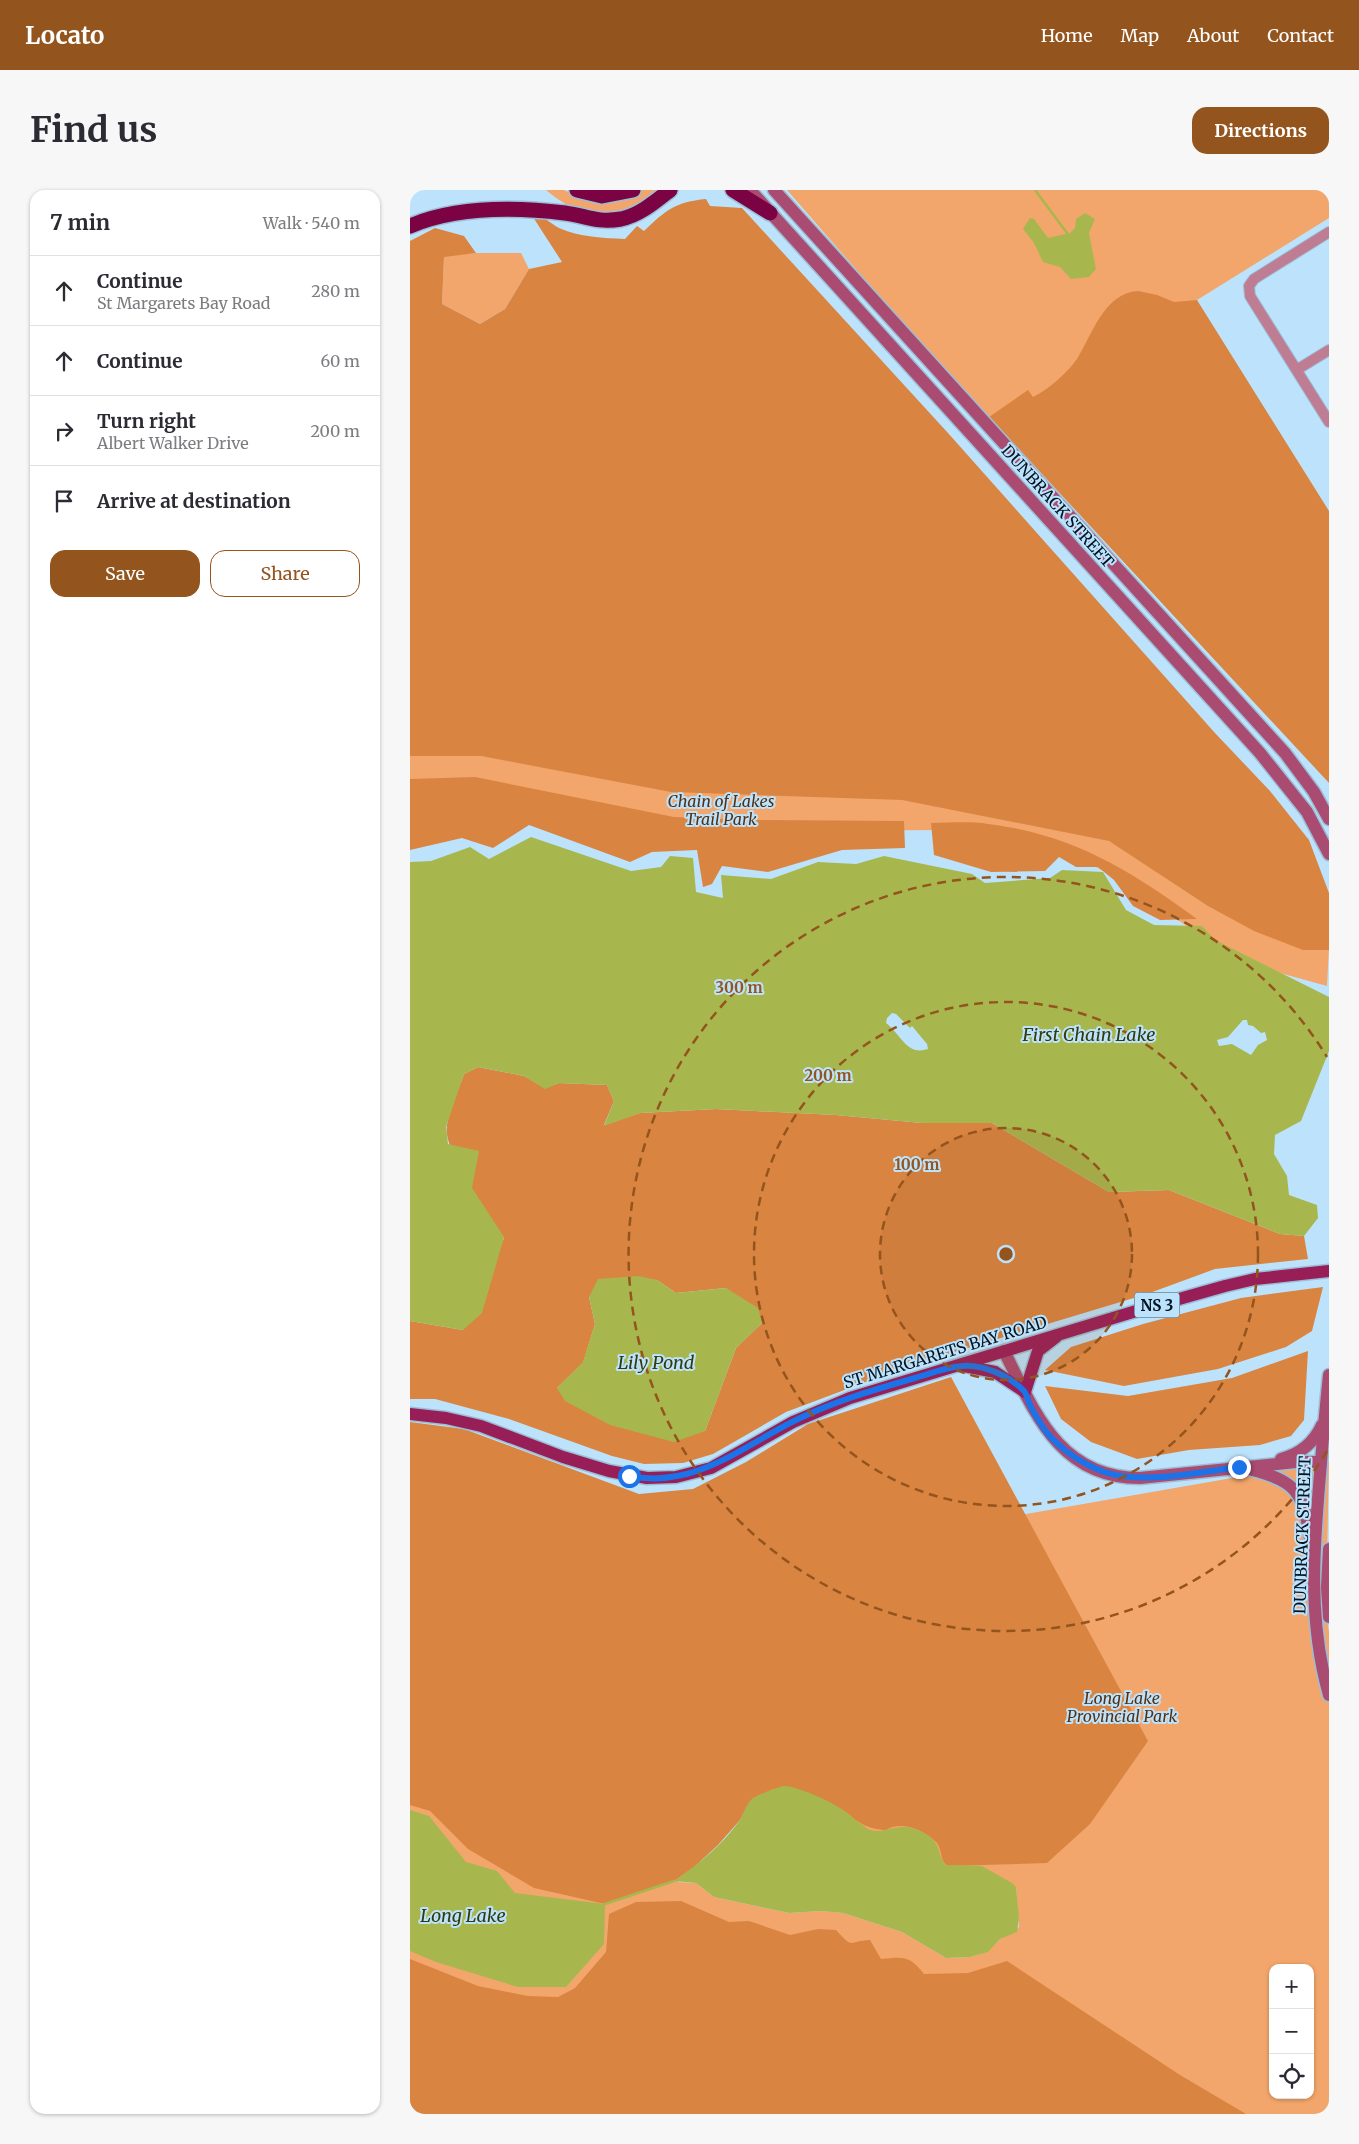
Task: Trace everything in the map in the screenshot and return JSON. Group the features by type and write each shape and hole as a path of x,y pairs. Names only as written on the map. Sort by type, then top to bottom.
{"highway":[{"path":"577,190 602,196 633,190"},
{"path":"410,226 459,212 501,209 566,213 596,221 623,218 650,207 670,190"},
{"path":"734,190 770,213"}],"main road":[{"name":"DUNBRACK STREET","path":"750,190 1260,753 1307,812 1329,854"},
{"name":"DUNBRACK STREET","path":"774,190 1285,753 1314,792 1329,819"},
{"name":"ST MARGARETS BAY ROAD","path":"410,1414 446,1418 481,1426 562,1457 608,1471 639,1478 668,1478 711,1468 793,1422 850,1398 1059,1334 1225,1286 1255,1280 1329,1271"},
{"path":"1025,1392 1038,1351 1059,1334"},
{"path":"1004,1351 1036,1417 1053,1438 1073,1456 1103,1471 1123,1477 1140,1478 1296,1462 1325,1462"},
{"path":"954,1367 972,1366 996,1372 1025,1392"},
{"name":"DUNBRACK STREET","path":"1329,1376 1324,1418 1325,1462 1314,1560 1315,1627 1329,1695"},
{"path":"1239,1467 1295,1454 1314,1438 1324,1418"},
{"path":"1239,1467 1276,1476 1296,1488 1309,1522 1314,1560"},
{"name":"DUNBRACK STREET","path":"1329,1549 1327,1587 1329,1617"}],"street":[{"path":"1329,232 1254,279 1249,286 1250,296 1298,369 1329,422"},
{"path":"1298,369 1329,350"}],"green space":[{"path":"546,190 564,190 591,202 613,201 641,190 659,190 639,204 624,211 600,214 588,213 577,209"},
{"path":"787,190 1329,190 1329,218 1197,300 1004,434 888,306"},
{"path":"706,199 710,206 742,208 948,433 1215,733 1270,791 1309,840 1329,893 1329,950 1303,950 1254,931 1208,906 1109,841 902,800 671,792 481,756 410,756 410,241 435,228 464,236 476,253 444,257 442,304 480,324 505,309 529,269 562,262 531,214 540,216 559,228 575,233 625,239 637,226 644,231 672,208 686,202"},
{"path":"476,253 521,253 529,269 505,309 480,324 442,304 444,256"},
{"path":"1138,291 1157,295 1174,302 1197,300 1329,511 1329,783 989,417 1028,390 1033,397 1057,380 1077,359 1094,327 1108,307 1116,299"},
{"name":"Chain of Lakes Trail Park","path":"410,750 1031,803 1329,948 1327,986 1269,970 1194,931 1117,878 1086,862 954,830 761,831 410,789"},
{"path":"475,777 674,817 753,820 904,821 905,848 842,850 768,872 722,866 712,884 703,887 697,850 652,852 630,862 529,825 493,848 462,838 410,850 410,779"},
{"path":"967,822 988,824 1047,836 1099,857 1124,870 1197,919 1160,920 1133,906 1114,880 1098,867 1076,867 1059,857 1045,871 991,872 934,855 931,823"},
{"path":"478,1067 524,1076 545,1088 559,1083 607,1085 614,1101 604,1125 640,1113 716,1109 836,1115 922,1123 992,1123 1109,1192 1169,1190 1280,1234 1304,1236 1308,1259 1215,1269 1147,1294 911,1365 786,1412 713,1454 683,1463 644,1464 612,1456 509,1419 435,1399 410,1399 410,1321 463,1330 504,1238 468,1183 447,1136 448,1119 464,1074","holes":["657,1280 676,1293 726,1288 762,1323 736,1348 705,1431 557,1388 583,1363 595,1324 589,1297"]},
{"path":"1323,1287 1312,1331 1286,1347 1218,1369 1124,1386 1045,1370 1071,1347 1143,1324 1241,1298"},
{"path":"1308,1351 1304,1420 1291,1436 1260,1445 1189,1450 1137,1459 1091,1442 1061,1419 1045,1386 1128,1396 1232,1378"},
{"path":"951,1377 1148,1741 1090,1824 1047,1863 948,1866 943,1861 940,1848 936,1842 919,1830 905,1826 892,1827 886,1830 868,1827 823,1801 773,1789 748,1805 740,1820 718,1845 694,1867 674,1881 605,1904 534,1888 468,1849 430,1811 410,1805 410,1422 464,1429 639,1494 693,1489 746,1462 808,1424"},
{"name":"Long Lake Provincial Park","path":"1329,1461 1326,1611 1329,1632 1329,2114 410,2114 410,1716 1003,1518","holes":["748,1805 948,1866 988,1870 1016,1887 1019,1927 1000,1939 987,1952 970,1957 946,1958 902,1932 843,1913 821,1911 789,1913 714,1897 696,1883 678,1882 725,1837"]},
{"path":"681,1901 729,1922 749,1921 790,1935 818,1929 836,1930 851,1943 870,1940 881,1959 901,1958 910,1960 924,1974 968,1973 1007,1961 1180,2075 1246,2114 410,2114 410,1959 478,1986 528,1996 558,1997 575,1988 606,1952 609,1914 636,1902"}],"water":[{"path":"1085,213 1095,219 1089,233 1096,269 1089,277 1071,279 1060,267 1043,262 1034,243 1023,229 1030,218 1034,219 1048,238 1070,233 1075,228 1076,219"},
{"name":"First Chain Lake","path":"531,837 631,871 661,867 670,856 693,858 696,892 723,898 721,875 771,879 818,862 856,864 884,856 972,874 985,883 1050,878 1062,870 1103,872 1126,910 1154,925 1202,926 1215,940 1329,997 1329,1051 1301,1121 1275,1135 1274,1154 1287,1176 1289,1195 1317,1205 1318,1218 1304,1236 1280,1234 1169,1190 1109,1192 992,1123 922,1123 836,1115 716,1109 640,1113 604,1126 614,1101 607,1085 559,1083 545,1089 524,1076 478,1067 464,1074 446,1127 448,1144 479,1151 472,1188 504,1237 482,1313 463,1330 410,1321 410,862 431,861 470,847 489,859","holes":["892,1013 896,1014 910,1028 912,1026 927,1044 928,1049 914,1050 909,1047 886,1023 887,1018","1243,1020 1247,1020 1248,1025 1253,1026 1261,1033 1265,1032 1267,1040 1258,1045 1251,1055 1232,1044 1219,1046 1217,1040 1228,1037"]},
{"name":"Lily Pond","path":"638,1276 657,1280 676,1293 726,1288 758,1308 762,1323 736,1348 705,1431 674,1442 610,1425 565,1401 557,1388 583,1362 595,1324 589,1297 598,1279"},
{"path":"784,1786 800,1789 828,1801 868,1829 874,1831 900,1827 916,1829 926,1834 935,1842 946,1865 982,1866 1012,1883 1016,1887 1019,1918 1017,1932 1000,1939 988,1952 970,1957 946,1958 902,1932 843,1913 821,1911 789,1913 714,1897 696,1883 674,1881 718,1846 740,1820 752,1799"},
{"name":"Long Lake","path":"410,1810 429,1816 466,1862 497,1871 515,1893 605,1904 604,1944 566,1987 518,1987 436,1962 410,1951"}],"waterway":[{"path":"1035,190 1067,233"},
{"path":"605,1904 674,1881"}],"route":[{"path":"629,1476 661,1479 697,1473 711,1468 811,1413 900,1382 964,1366 996,1372 1025,1392 1036,1417 1057,1443 1079,1460 1103,1471 1123,1477 1140,1478 1239,1467"}]}
